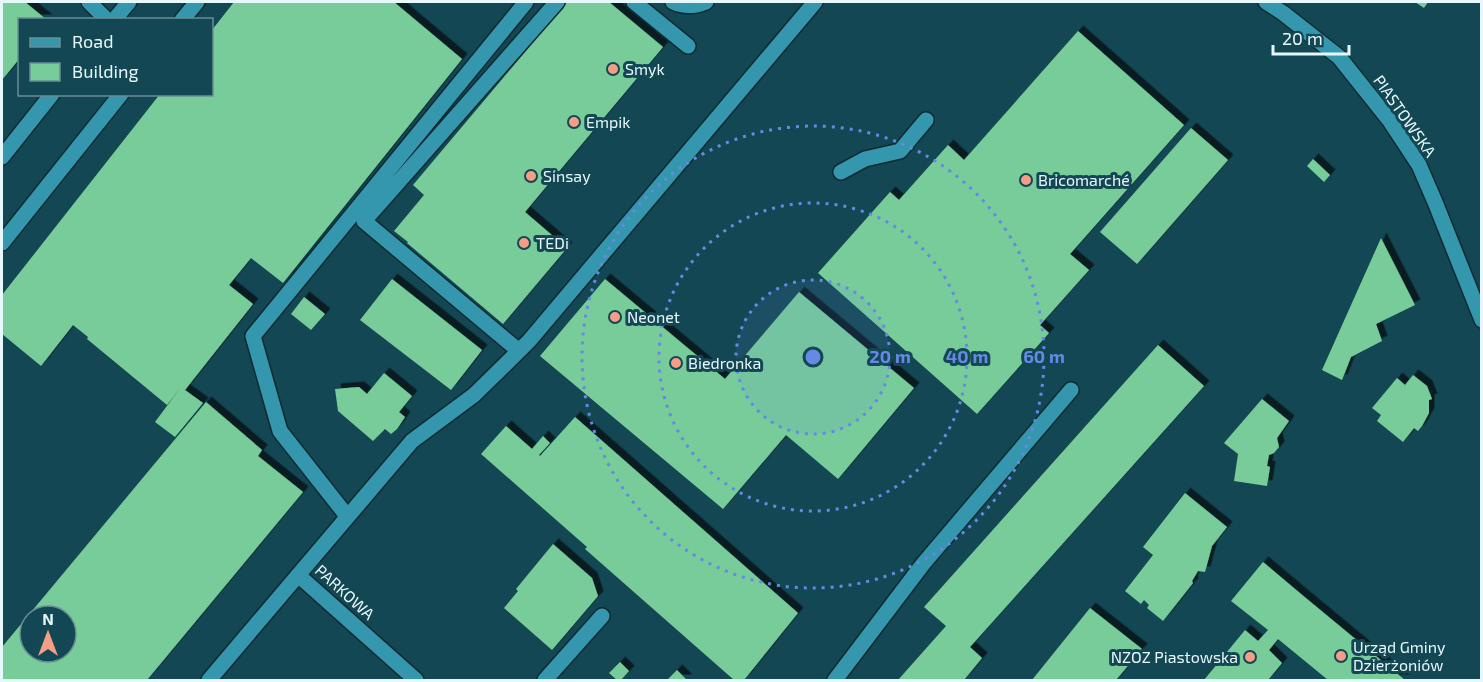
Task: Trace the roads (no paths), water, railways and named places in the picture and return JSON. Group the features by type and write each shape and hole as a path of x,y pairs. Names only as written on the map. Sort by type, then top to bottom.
{"street":[{"path":"89,2 105,18"},
{"path":"116,18 129,2"},
{"path":"184,18 197,2"},
{"path":"347,516 280,431 253,336 526,2"},
{"path":"519,351 364,221 557,2"},
{"path":"634,2 688,46"},
{"path":"673,2 690,6 706,2"},
{"path":"298,575 412,441 474,395 519,351 815,2"},
{"name":"PIASTOWSKA","path":"1266,2 1339,57 1390,121 1419,165 1482,320"},
{"path":"2,157 50,96"},
{"path":"2,243 119,96"},
{"path":"841,172 865,159 900,151 926,120"},
{"path":"835,681 923,564 1071,390"},
{"name":"PARKOWA","path":"209,681 298,575 416,681"},
{"path":"545,681 602,616"}],"place":[{"name":"Smyk","path":"613,69"},
{"name":"Empik","path":"574,122"},
{"name":"Sinsay","path":"531,176"},
{"name":"Bricomarché","path":"1026,180"},
{"name":"TEDi","path":"524,243"},
{"name":"Neonet","path":"615,317"},
{"name":"Biedronka","path":"676,363"},
{"name":"Urząd Gminy Dzierżoniów","path":"1341,656"},
{"name":"NZOZ Piastowska","path":"1250,657"}]}
